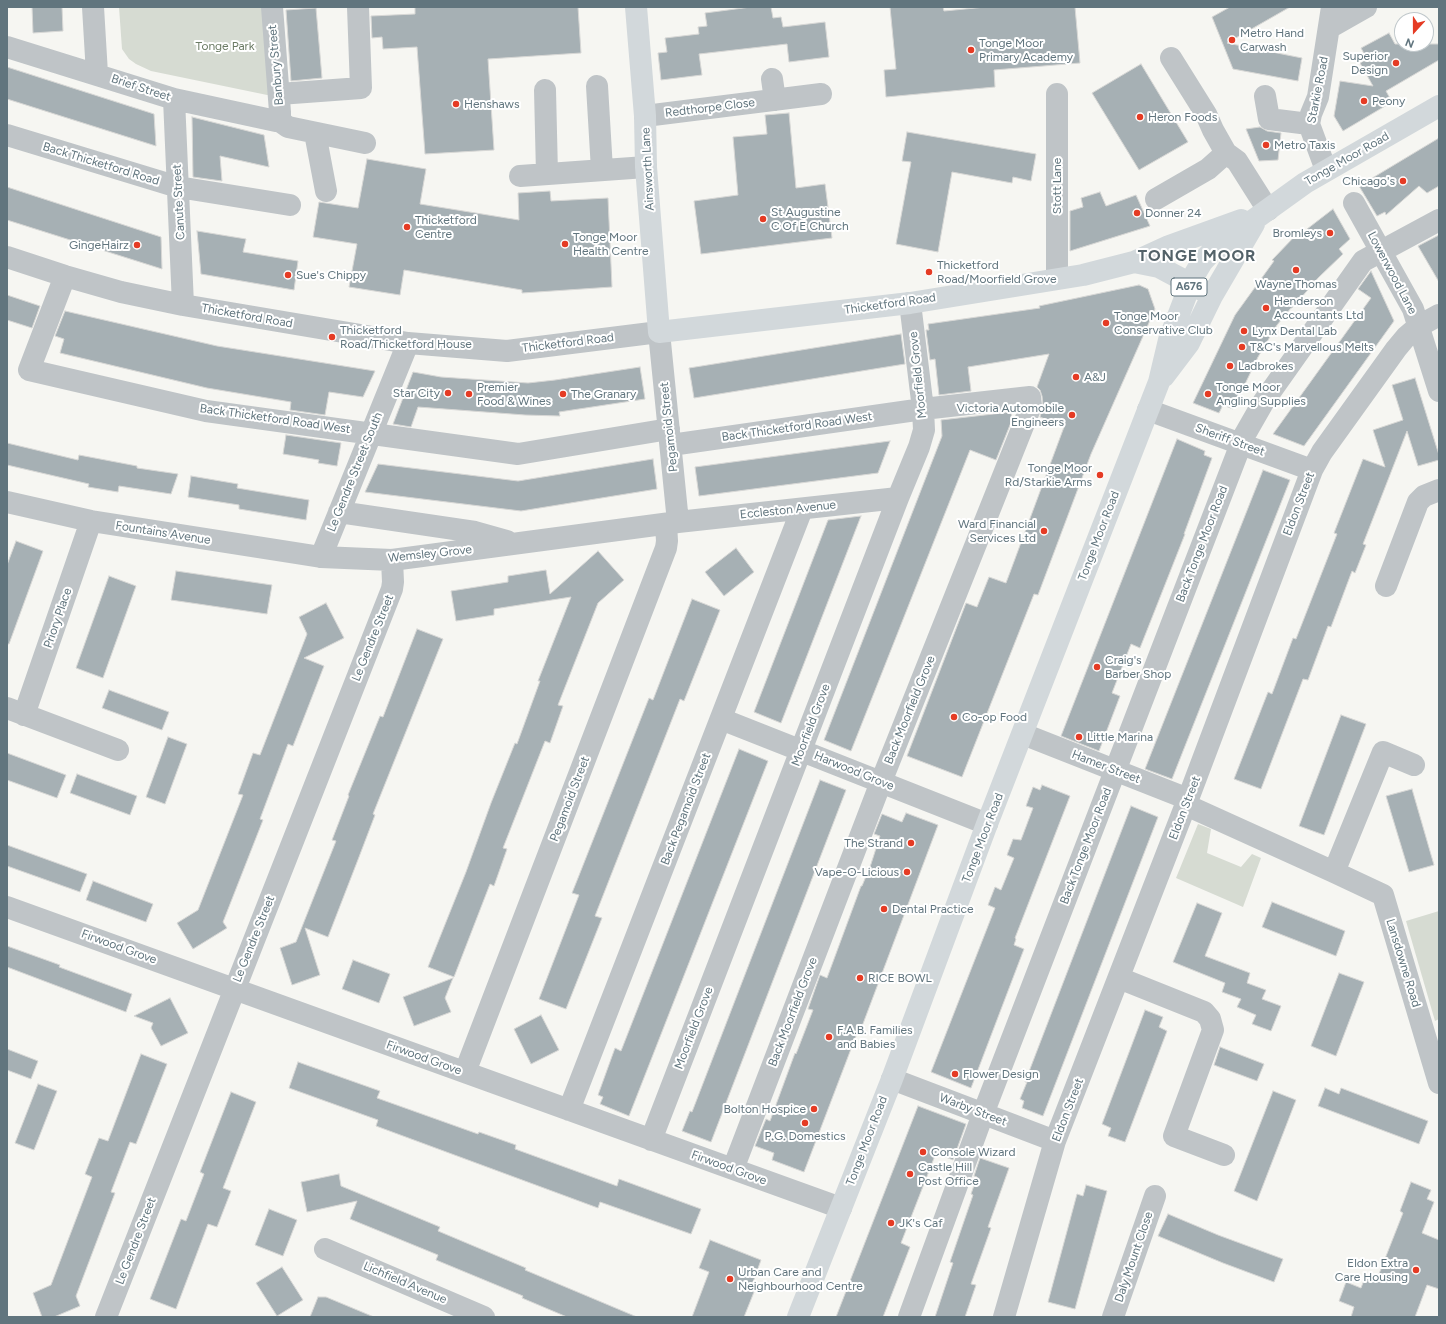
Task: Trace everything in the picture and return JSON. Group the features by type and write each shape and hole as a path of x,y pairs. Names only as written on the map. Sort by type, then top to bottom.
{"main road":[{"name":"Ainsworth Lane","path":"636,7 645,116 646,167 659,332"},
{"name":"Tonge Moor Road","path":"798,1317 892,1079 987,824 1160,382 1169,340 1190,284 1202,262 1216,247 1305,183 1439,106"},
{"name":"Thicketford Road","path":"659,332 910,303 1056,278 1083,275 1134,262 1169,246 1263,214"},
{"name":"Tonge Moor Road","path":"1160,382 1189,343 1212,296 1263,214"},
{"name":"Thicketford Road","path":"1134,262 1159,267 1212,296"}],"street":[{"path":"93,7 97,74"},
{"name":"Banbury Street","path":"272,7 280,112 280,118 277,121"},
{"path":"279,94 361,88 358,7"},
{"name":"Starkie Road","path":"1326,170 1309,124 1311,114 1318,97 1332,7"},
{"path":"1329,28 1366,7"},
{"name":"Brief Street","path":"7,47 174,99 277,121 288,127 365,143"},
{"path":"1172,58 1206,114 1226,153 1237,161 1263,214"},
{"path":"597,86 602,170"},
{"path":"545,90 547,174"},
{"name":"Redthorpe Close","path":"645,116 773,90 821,94"},
{"name":"Stott Lane","path":"1056,278 1057,94"},
{"path":"1265,96 1269,119 1309,124"},
{"name":"Canute Street","path":"174,99 183,305"},
{"path":"315,132 326,191"},
{"name":"Back Thicketford Road","path":"7,135 178,187 290,205"},
{"path":"1156,200 1208,169 1226,153"},
{"path":"520,176 646,167"},
{"name":"Lowerwood Lane","path":"1354,203 1413,309 1439,391"},
{"name":"Back Tonge Moor Road","path":"909,1317 983,1114 1241,444 1264,401 1363,262 1439,220"},
{"name":"Thicketford Road","path":"7,257 121,292 183,305 408,343 507,351 659,332"},
{"name":"Back Thicketford Road West","path":"65,276 30,370 206,411 518,454 923,409"},
{"name":"Moorfield Grove","path":"651,1140 919,447 924,430 923,409 910,303"},
{"name":"Eldon Street","path":"1004,1317 1055,1141 1187,802 1312,470 1322,452 1396,349 1406,337 1419,326 1439,315"},
{"name":"Pegamoid Street","path":"465,1072 666,548 672,523 670,437 659,332"},
{"name":"Le Gendre Street South","path":"321,556 408,343"},
{"name":"Back Moorfield Grove","path":"733,1169 881,782 1031,406 1030,397 923,409"},
{"name":"Sheriff Street","path":"1148,410 1312,470"},
{"path":"1386,586 1418,502 1424,496 1439,490"},
{"name":"Eccleston Avenue","path":"672,523 898,498"},
{"name":"Fountains Avenue","path":"7,502 91,521 321,556"},
{"name":"Back Pegamoid Street","path":"569,1110 802,509"},
{"name":"Wemsley Grove","path":"339,512 475,532 515,544"},
{"name":"Priory Place","path":"91,521 16,712 118,750"},
{"name":"Wemsley Grove","path":"321,556 392,560 672,523"},
{"name":"Le Gendre Street","path":"106,1317 392,589 392,560"},
{"name":"Harwood Grove","path":"721,719 987,824"},
{"name":"Hamer Street","path":"1023,734 1115,770 1187,802"},
{"path":"1334,872 1383,752 1414,764"},
{"name":"Lansdowne Road","path":"1187,802 1383,895 1431,1031 1439,1083"},
{"name":"Firwood Grove","path":"7,907 841,1208"},
{"path":"1119,978 1204,1012 1210,1020 1213,1030 1174,1136 1224,1155"},
{"name":"Warby Street","path":"892,1079 1055,1141"},
{"name":"Daly Mount Close","path":"1113,1317 1155,1196"},
{"name":"Lichfield Avenue","path":"325,1249 484,1317"}],"green space":[{"name":"Tonge Park","path":"119,7 264,7 272,96 151,71 136,64 129,59 122,49"},
{"path":"1198,824 1211,829 1207,853 1241,867 1252,854 1261,858 1243,907 1176,878"},
{"path":"1439,911 1439,1019 1435,1021 1406,921"}],"building":[{"path":"32,7 62,7 63,31 33,33"},
{"name":"Henshaws","path":"415,7 578,7 581,53 488,59 494,150 425,154 417,47 383,49 382,37 372,38 371,16 415,14"},
{"path":"751,7 771,7 773,18 781,17 783,27 825,22 829,57 789,62 787,44 699,54 702,75 661,80 658,53 667,52 665,38 699,34 698,27 707,26 705,13"},
{"path":"890,7 943,7 944,11 986,7 1075,7 1080,63 994,70 995,87 886,97 884,70 896,69"},
{"name":"Metro Hand Carwash","path":"1230,7 1290,7 1227,43 1302,58 1298,81 1233,69 1212,17"},
{"path":"316,8 322,78 291,81 286,10"},
{"path":"1389,33 1394,42 1394,52 1434,52 1434,44 1439,44 1439,60 1386,91 1392,102 1343,131 1334,116 1340,81 1373,86 1360,63 1367,59 1361,48"},
{"name":"Heron Foods","path":"1141,64 1188,142 1139,170 1092,93"},
{"path":"7,67 154,114 156,146 7,99"},
{"name":"St Augustine C Of E Church","path":"789,113 796,188 825,184 832,238 701,254 694,201 738,195 733,137 767,134 765,115"},
{"path":"192,117 264,135 269,167 220,156 222,181 193,177"},
{"name":"Metro Taxis","path":"1260,127 1267,131 1281,133 1278,160 1259,161 1246,129"},
{"path":"907,132 1036,154 1031,181 1013,177 1012,183 952,172 938,252 896,244 911,162 902,161"},
{"path":"1439,138 1439,186 1427,193 1419,186 1386,215 1385,212 1377,216 1359,186"},
{"path":"367,159 426,169 420,204 519,220 518,193 550,191 551,201 608,198 612,287 522,293 522,290 404,270 400,295 349,287 357,244 313,237 319,202 358,208"},
{"path":"7,187 161,237 162,269 7,220"},
{"path":"1100,192 1106,206 1136,195 1150,226 1070,251 1070,211 1083,207 1081,198"},
{"path":"1333,209 1350,239 1339,249 1343,254 1318,278 1300,299 1299,298 1277,325 1258,357 1233,409 1223,405 1219,413 1193,403 1235,315 1274,261 1272,260 1296,235 1298,236"},
{"path":"197,231 246,239 243,252 298,261 294,290 201,274"},
{"path":"1439,235 1439,282 1418,246"},
{"path":"1371,271 1394,321 1304,446 1273,434 1371,298 1358,289"},
{"path":"1139,285 1148,289 1155,309 1091,454 1038,595 1034,594 962,777 907,756 966,603 977,607 989,577 1006,583 1064,427 1040,417 1043,405 1040,390 1037,387 1049,354 968,367 971,391 939,395 935,359 930,360 926,330 929,330 928,324 1040,308 1039,306"},
{"path":"7,295 40,306 32,328 7,320"},
{"path":"65,311 217,346 375,371 363,397 329,392 325,415 290,410 291,402 207,388 60,353 64,339 55,336"},
{"path":"901,334 905,364 694,398 689,368"},
{"path":"640,367 645,399 559,412 560,416 525,415 418,407 411,427 393,424 413,372 441,377 528,383"},
{"path":"1415,378 1439,455 1439,460 1418,466 1407,431 1363,544 1366,545 1355,573 1352,571 1331,627 1328,626 1308,680 1303,679 1261,789 1234,779 1268,692 1272,694 1293,638 1296,639 1337,534 1334,533 1363,459 1385,467 1373,430 1403,420 1392,385"},
{"path":"1011,412 1012,420 996,460 970,450 851,751 824,740 942,436 941,420"},
{"path":"286,435 341,443 337,466 318,463 319,460 283,454"},
{"path":"1177,439 1205,451 1204,455 1212,458 1185,534 1140,648 1131,644 1112,693 1120,696 1099,751 1061,736"},
{"path":"890,441 878,473 699,496 695,467"},
{"path":"7,443 78,460 79,455 137,466 137,468 178,474 171,494 119,486 118,492 88,487 89,484 7,465"},
{"path":"653,459 657,489 521,511 365,492 378,464 518,481"},
{"path":"1263,470 1290,480 1172,779 1145,769"},
{"path":"191,476 238,484 237,488 309,500 306,520 239,509 239,505 188,497"},
{"path":"861,516 781,723 754,712 828,520"},
{"path":"16,541 43,551 9,644 7,644 7,565"},
{"path":"736,548 754,572 724,596 705,572"},
{"path":"598,551 624,580 598,603 558,705 563,706 550,743 545,741 503,848 507,849 494,886 490,884 454,977 428,967 466,872 491,803 515,743 517,744 540,681 538,681 571,597 494,609 494,615 456,621 451,591 508,582 508,576 546,570 550,594"},
{"path":"176,571 272,585 267,614 171,600"},
{"path":"109,576 136,586 103,678 76,668"},
{"path":"692,599 720,610 684,701 680,699 595,916 602,918 566,1009 539,999 579,895 572,893 649,698 653,700"},
{"path":"326,603 344,638 304,658 324,666 293,746 288,744 260,819 263,820 223,922 227,928 193,949 177,923 198,910 243,795 238,794 253,753 260,755 307,634 299,617"},
{"path":"417,629 443,639 373,814 375,815 328,937 305,928 320,975 292,985 280,948 296,942 336,841 332,840 349,796 348,795 380,716 383,717"},
{"path":"109,690 169,712 162,730 102,708"},
{"path":"1341,715 1366,724 1324,835 1299,826"},
{"path":"168,737 187,744 165,804 146,797"},
{"path":"739,749 768,761 629,1116 600,1104 603,1097 598,1095 615,1048 621,1051"},
{"path":"7,753 66,775 57,798 7,780"},
{"path":"77,774 137,796 130,815 70,793"},
{"path":"820,780 846,790 711,1142 682,1131 690,1111 692,1112"},
{"path":"1042,785 1070,796 1015,938 1014,945 1024,949 971,1088 931,1072 995,908 988,905 995,887 1001,890 1014,858 1007,855 1013,839 1021,840 1033,808 1026,806 1033,787 1040,790"},
{"path":"1412,789 1434,865 1409,872 1386,796"},
{"path":"1131,806 1158,817 1043,1116 1022,1108 1024,1101 1020,1099 1027,1082 1025,1082"},
{"path":"906,813 938,825 861,1029 859,1028 804,1172 772,1160 774,1153 755,1146 766,1119 770,1121 795,1053 796,1054 813,1010 808,1009 820,975 827,978 861,886 871,864 880,836 874,834 882,814 902,822"},
{"path":"7,845 87,874 80,892 7,866"},
{"path":"93,881 153,904 146,922 86,900"},
{"path":"1272,902 1345,931 1336,956 1262,927"},
{"path":"1197,903 1222,913 1205,956 1250,973 1247,983 1266,990 1262,999 1281,1006 1271,1031 1252,1024 1256,1015 1237,1007 1241,999 1222,992 1225,983 1173,962"},
{"path":"7,946 60,965 59,967 132,994 126,1012 7,967"},
{"path":"353,960 390,974 379,1003 342,989"},
{"path":"1339,973 1364,982 1336,1056 1311,1046"},
{"path":"453,978 445,998 451,1012 414,1026 403,997"},
{"path":"170,998 188,1033 161,1046 151,1028 153,1023 134,1016"},
{"path":"1145,1010 1163,1017 1159,1027 1167,1031 1125,1142 1108,1136 1111,1128 1102,1124"},
{"path":"541,1015 559,1050 531,1064 514,1029"},
{"path":"1220,1047 1264,1064 1257,1081 1214,1065"},
{"path":"7,1049 38,1061 31,1079 7,1070"},
{"path":"141,1054 167,1064 136,1144 130,1142 111,1192 115,1193 76,1296 80,1306 54,1317 42,1317 33,1293 51,1285 92,1177 85,1174 99,1138 108,1141"},
{"path":"298,1062 380,1091 377,1098 478,1134 479,1132 516,1145 515,1149 617,1186 619,1179 701,1209 691,1234 600,1202 598,1208 376,1126 378,1120 289,1088"},
{"path":"38,1084 57,1091 34,1150 15,1143"},
{"path":"1325,1088 1339,1094 1341,1088 1428,1121 1419,1144 1318,1106"},
{"path":"1273,1091 1296,1100 1257,1201 1234,1191"},
{"path":"231,1092 256,1102 223,1188 231,1191 217,1227 208,1224 176,1309 150,1299 181,1219 186,1221 204,1174 200,1172"},
{"path":"918,1106 966,1124 953,1160 936,1153 901,1243 910,1247 883,1317 836,1317"},
{"path":"980,1158 1009,1168 988,1227 991,1228 971,1284 976,1285 965,1317 935,1317 953,1263 950,1262 973,1195 971,1194 977,1177 974,1176"},
{"path":"339,1174 341,1186 440,1227 438,1231 526,1268 525,1270 637,1317 567,1317 522,1298 523,1296 436,1260 438,1255 350,1219 357,1201 307,1212 301,1182"},
{"name":"Eldon Extra Care Housing","path":"1411,1182 1431,1190 1427,1199 1434,1202 1422,1233 1439,1240 1439,1289 1427,1285 1415,1317 1351,1317 1354,1307 1339,1301 1346,1282 1361,1288 1366,1275 1377,1279 1403,1213 1400,1211"},
{"path":"1086,1185 1107,1191 1075,1309 1048,1302 1077,1194 1083,1196"},
{"path":"269,1209 297,1220 283,1256 255,1245"},
{"path":"1168,1214 1218,1235 1283,1259 1274,1282 1158,1236"},
{"name":"Urban Care and Neighbourhood Centre","path":"710,1240 761,1260 752,1285 756,1287 744,1317 692,1317 709,1272 699,1268"},
{"path":"282,1267 303,1300 277,1316 256,1283"},
{"path":"318,1297 326,1297 374,1317 310,1317"}],"place":[{"name":"Metro Hand Carwash","path":"1232,40"},
{"name":"Tonge Moor Primary Academy","path":"971,50"},
{"name":"Superior Design","path":"1396,63"},
{"name":"Peony","path":"1364,101"},
{"name":"Henshaws","path":"456,104"},
{"name":"Heron Foods","path":"1140,117"},
{"name":"Metro Taxis","path":"1266,145"},
{"name":"Chicago's","path":"1403,181"},
{"name":"Donner 24","path":"1137,213"},
{"name":"St Augustine C Of E Church","path":"763,219"},
{"name":"Thicketford Centre","path":"407,227"},
{"name":"Bromleys","path":"1330,233"},
{"name":"Tonge Moor Health Centre","path":"565,244"},
{"name":"GingeHairz","path":"137,245"},
{"name":"Wayne Thomas","path":"1296,270"},
{"name":"Thicketford Road/Moorfield Grove","path":"929,272"},
{"name":"Sue's Chippy","path":"288,275"},
{"name":"Henderson Accountants Ltd","path":"1266,308"},
{"name":"Tonge Moor Conservative Club","path":"1106,323"},
{"name":"Lynx Dental Lab","path":"1244,331"},
{"name":"Thicketford Road/Thicketford House","path":"332,337"},
{"name":"T&C's Marvellous Melts","path":"1242,347"},
{"name":"Ladbrokes","path":"1230,366"},
{"name":"A&J","path":"1076,377"},
{"name":"Star City","path":"448,393"},
{"name":"Premier Food & Wines","path":"469,394"},
{"name":"The Granary","path":"563,394"},
{"name":"Tonge Moor Angling Supplies","path":"1208,394"},
{"name":"Victoria Automobile Engineers","path":"1072,415"},
{"name":"Tonge Moor Rd/Starkie Arms","path":"1100,475"},
{"name":"Ward Financial Services Ltd","path":"1044,531"},
{"name":"Craig's Barber Shop","path":"1097,667"},
{"name":"Co-op Food","path":"954,717"},
{"name":"Little Marina","path":"1079,737"},
{"name":"The Strand","path":"911,843"},
{"name":"Vape-O-Licious","path":"907,872"},
{"name":"Dental Practice","path":"884,909"},
{"name":"RICE BOWL","path":"860,978"},
{"name":"F.A.B. Families and Babies","path":"829,1037"},
{"name":"Flower Design","path":"955,1074"},
{"name":"Bolton Hospice","path":"814,1109"},
{"name":"P.G. Domestics","path":"805,1123"},
{"name":"Console Wizard","path":"923,1152"},
{"name":"Castle Hill Post Office","path":"910,1174"},
{"name":"JK's Caf","path":"891,1223"},
{"name":"Eldon Extra Care Housing","path":"1416,1270"},
{"name":"Urban Care and Neighbourhood Centre","path":"730,1279"}],"district":[{"name":"TONGE MOOR","path":"1197,256"}]}
